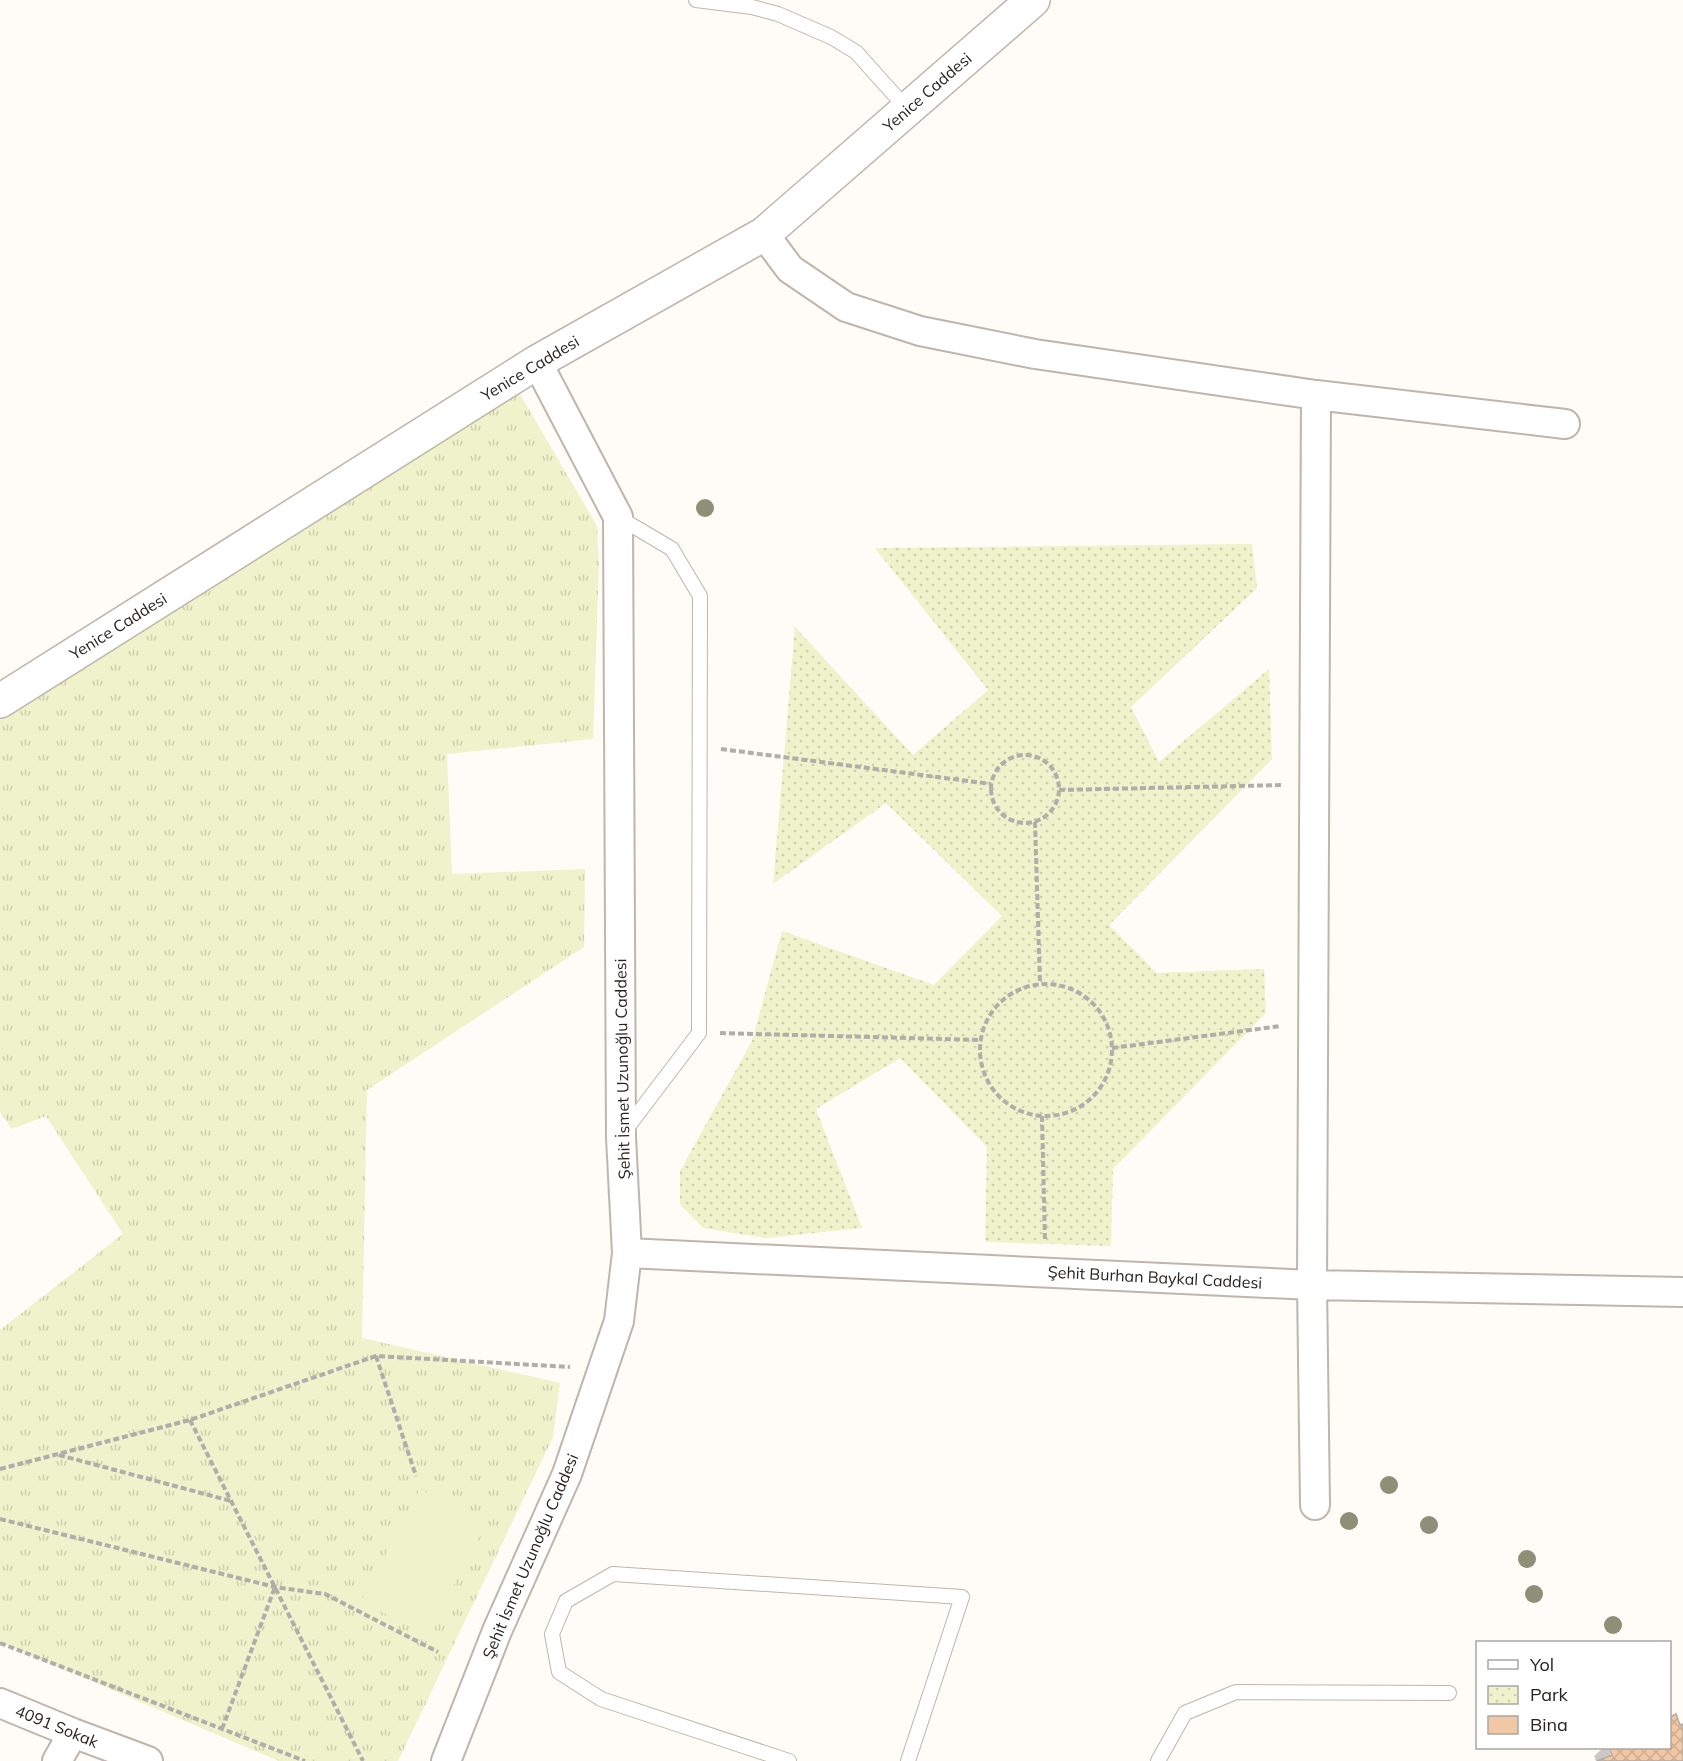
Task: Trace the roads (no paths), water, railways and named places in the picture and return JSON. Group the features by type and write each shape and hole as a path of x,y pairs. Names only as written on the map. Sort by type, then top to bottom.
{"street":[{"name":"Yenice Caddesi","path":"0,701 537,362 764,234 1033,0"},
{"path":"764,234 790,269 846,307 920,331 1035,354 1316,394 1565,424"},
{"name":"Şehit İsmet Uzunoğlu Caddesi","path":"446,1761 497,1631 567,1474 619,1321 627,1253 621,1137 618,517 537,362"},
{"path":"1316,394 1312,1285 1316,1505"},
{"name":"Şehit Burhan Baykal Caddesi","path":"627,1253 1312,1285 1683,1292"},
{"name":"4091 Sokak","path":"0,1703 148,1761"},
{"path":"57,1761 73,1733"}],"lane":[{"path":"696,0 752,7 804,24 831,37 856,52 907,109"},
{"path":"618,517 672,549 700,596 699,1033 621,1137"},
{"path":"789,1761 601,1699 559,1672 552,1634 566,1601 613,1574 962,1597 908,1761"},
{"path":"1158,1761 1185,1713 1236,1692 1449,1693"}]}
